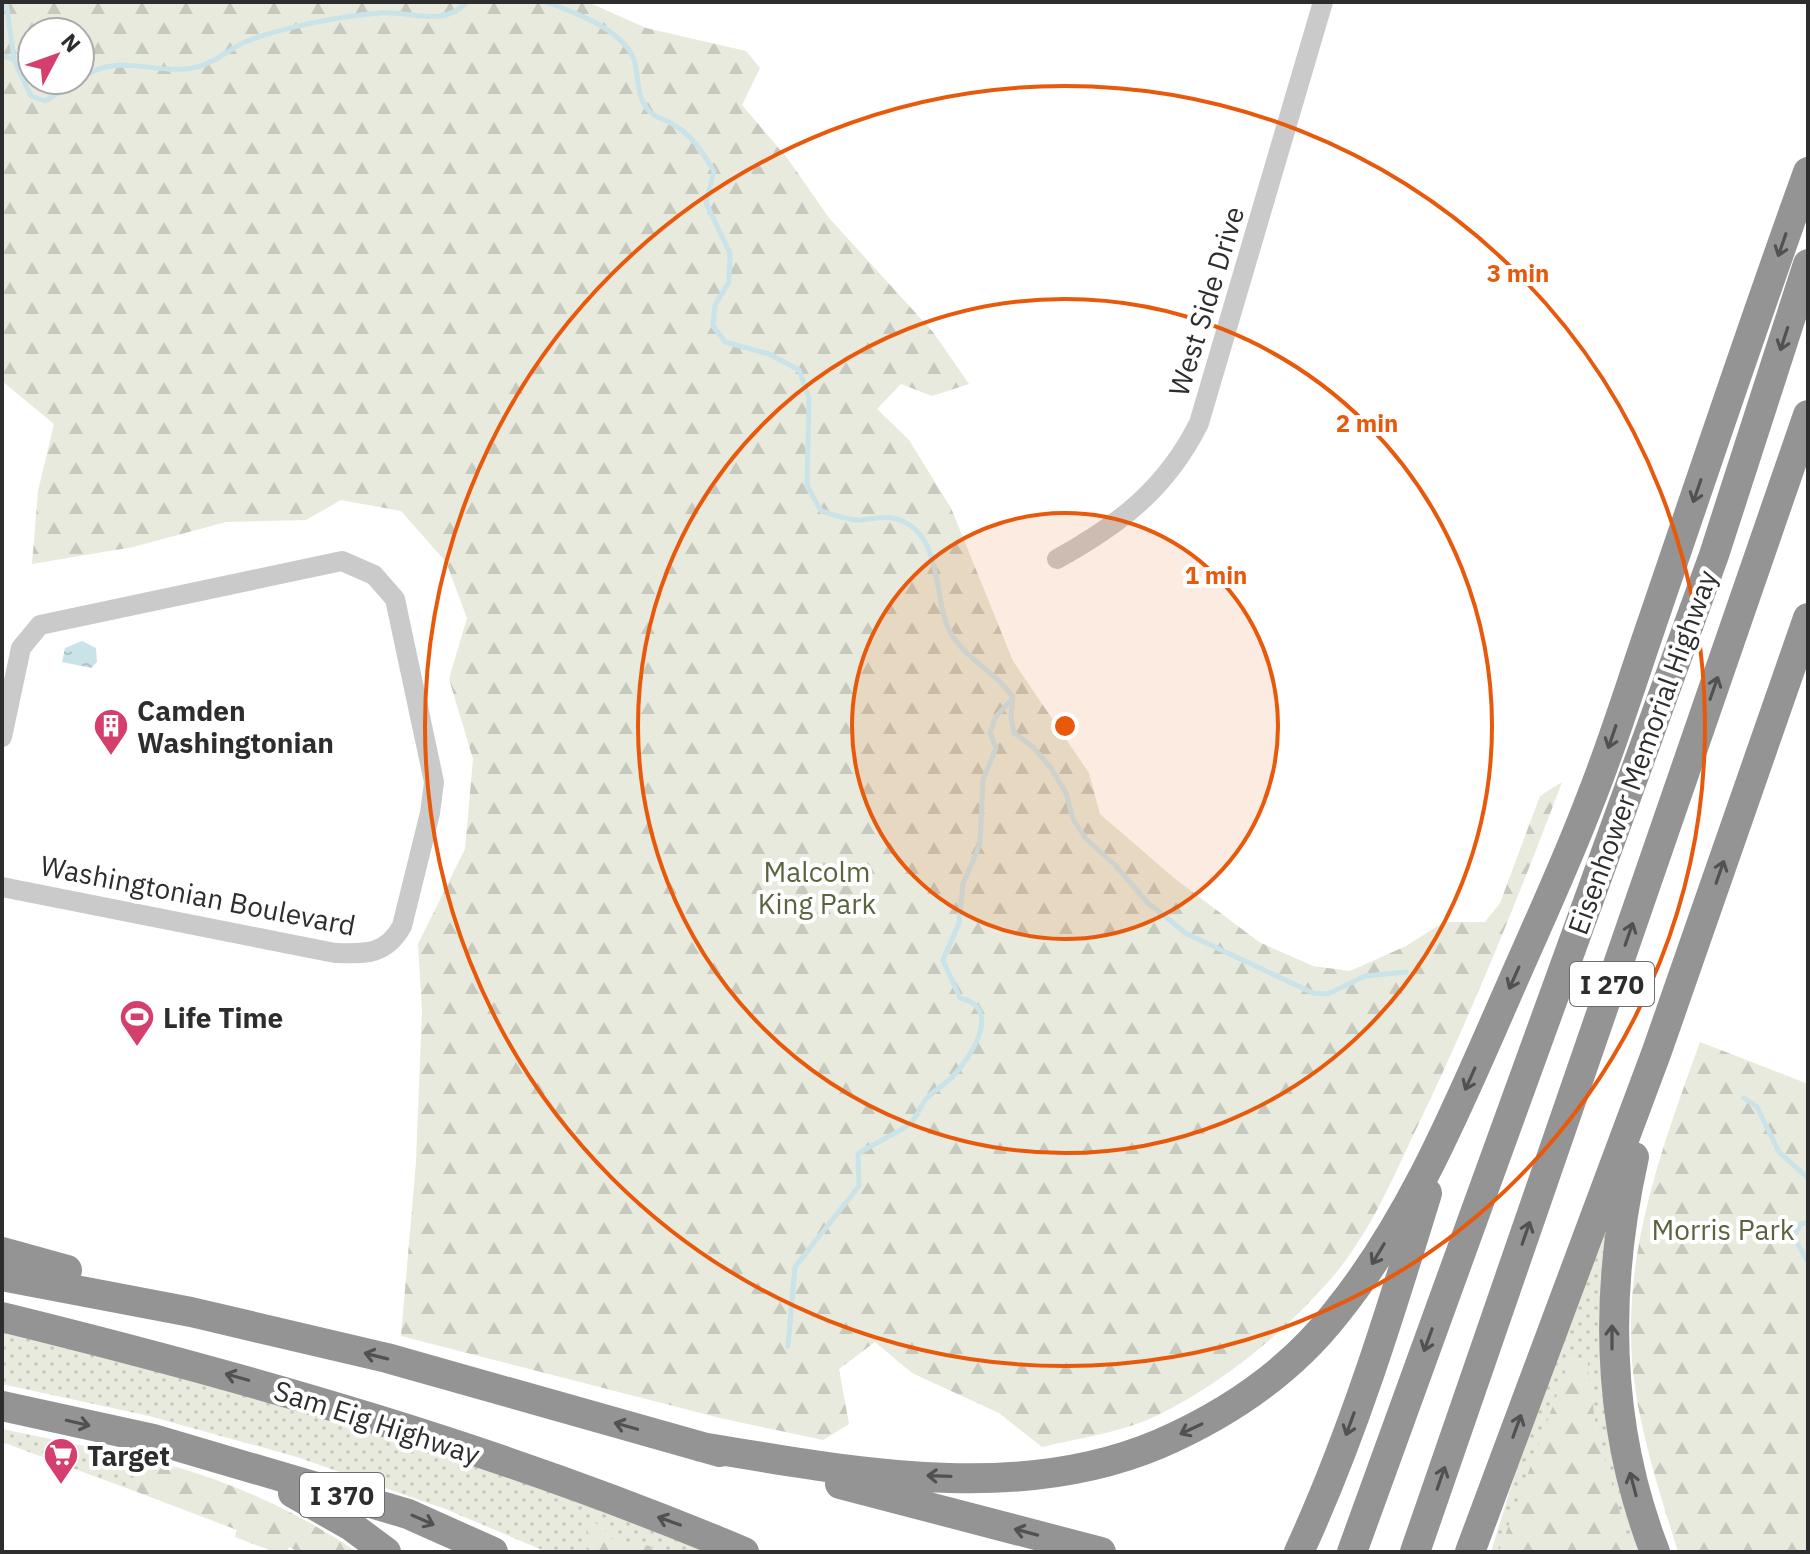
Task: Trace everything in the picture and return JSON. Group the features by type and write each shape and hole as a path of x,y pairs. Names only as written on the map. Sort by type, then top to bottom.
{"highway":[{"path":"701,1447 846,1471 999,1478 1078,1470 1156,1445 1213,1417 1256,1390 1296,1358 1363,1279 1444,1137 1591,800 1808,172"},
{"name":"Eisenhower Memorial Highway","path":"1352,1552 1714,555 1808,264"},
{"name":"I 270","path":"1415,1552 1808,415"},
{"name":"I 270","path":"1470,1552 1657,1051 1808,618"},
{"path":"1655,1552 1630,1474 1616,1398 1611,1346 1619,1234 1657,1051"},
{"path":"1299,1552 1321,1503 1393,1304 1444,1137"},
{"path":"2,1252 260,1328"},
{"path":"2,1276 260,1328 387,1358 701,1447 1101,1552"},
{"name":"Sam Eig Highway","path":"2,1317 328,1404 676,1523 743,1551"},
{"path":"2,1406 187,1450 298,1495 351,1526 386,1552"},
{"name":"I 370","path":"187,1450 408,1514 493,1552"}],"street":[{"name":"West Side Drive","path":"1057,559 1119,523 1151,495 1184,452 1199,423 1323,2"},
{"name":"Washingtonian Boulevard","path":"2,737 21,648 40,625 74,615 342,561 374,575 395,599 435,793 402,926 394,940 377,952 335,953 2,887"}],"green space":[{"name":"Malcolm King Park","path":"2,2 588,2 646,28 746,51 760,68 742,105 788,159 829,218 933,332 969,384 932,396 901,384 877,409 909,440 951,508 1013,661 1089,773 1100,814 1174,878 1259,942 1313,966 1350,971 1406,946 1444,922 1485,922 1500,903 1540,796 1562,782 1512,912 1439,1081 1369,1225 1344,1263 1311,1301 1271,1339 1228,1373 1182,1403 1145,1421 1042,1447 999,1413 912,1373 875,1342 839,1369 849,1424 823,1440 720,1418 401,1336 416,1162 422,1010 418,944 465,849 473,759 449,679 467,618 446,562 401,511 341,500 306,520 226,522 133,547 32,564 38,491 54,424 2,381"},
{"name":"Morris Park","path":"1700,1042 1808,1084 1808,1552 1678,1552 1641,1419 1631,1338 1636,1261 1652,1187"},
{"path":"1603,1233 1607,1234 1640,1552 1631,1552 1608,1482 1597,1433 1587,1360 1571,1359 1499,1552 1491,1552 1515,1474"},
{"path":"2,1329 82,1348 422,1446 714,1552 658,1552 650,1546 610,1539 601,1525 585,1546 597,1552 547,1552 448,1510 297,1457 149,1416 2,1384"},
{"path":"1570,1359 1587,1360 1596,1428 1631,1552 1499,1552"},
{"path":"2,1429 138,1457 137,1492 2,1442"},
{"path":"138,1457 196,1473 252,1494 306,1521 357,1552 299,1552 289,1547 287,1552 275,1552 235,1537 237,1530 137,1492"},
{"path":"588,1521 601,1525 610,1539 651,1546 658,1552 597,1552 585,1546"}],"water":[{"path":"82,641 96,648 97,662 91,668 62,662 65,648"}],"waterway":[{"path":"6,2 14,59"},
{"path":"96,70 122,65 193,68 247,41 295,27 380,13 437,16 458,10 467,2"},
{"path":"546,2 598,24 622,41 635,63 640,93 648,110 687,135 706,157 714,171 706,203 730,253 729,282 715,305 713,326 725,342 769,354 799,370 809,398 807,486 821,511 857,520 893,518 910,525 922,537 930,552 946,622 953,637 1013,697 1011,716 1014,733 1033,747 1051,768 1066,793 1073,819 1086,839 1115,865 1148,903 1187,934 1313,993 1328,994 1365,976 1406,972"},
{"path":"2,55 14,60 16,64"},
{"path":"31,96 45,101 53,96"},
{"path":"788,1346 795,1267 859,1186 858,1154 911,1123 932,1093 961,1067 980,1033 980,1011 973,1003 960,998 943,960 959,923 963,884 980,844 983,780 996,748 990,733 995,718 1013,698"},
{"path":"1744,1098 1757,1107 1779,1152 1808,1178"},
{"path":"1808,1222 1801,1224 1793,1236 1808,1262"}],"place":[{"name":"Camden Washingtonian","path":"111,757"},
{"name":"Life Time","path":"137,1048"},
{"name":"Target","path":"61,1486"}]}
